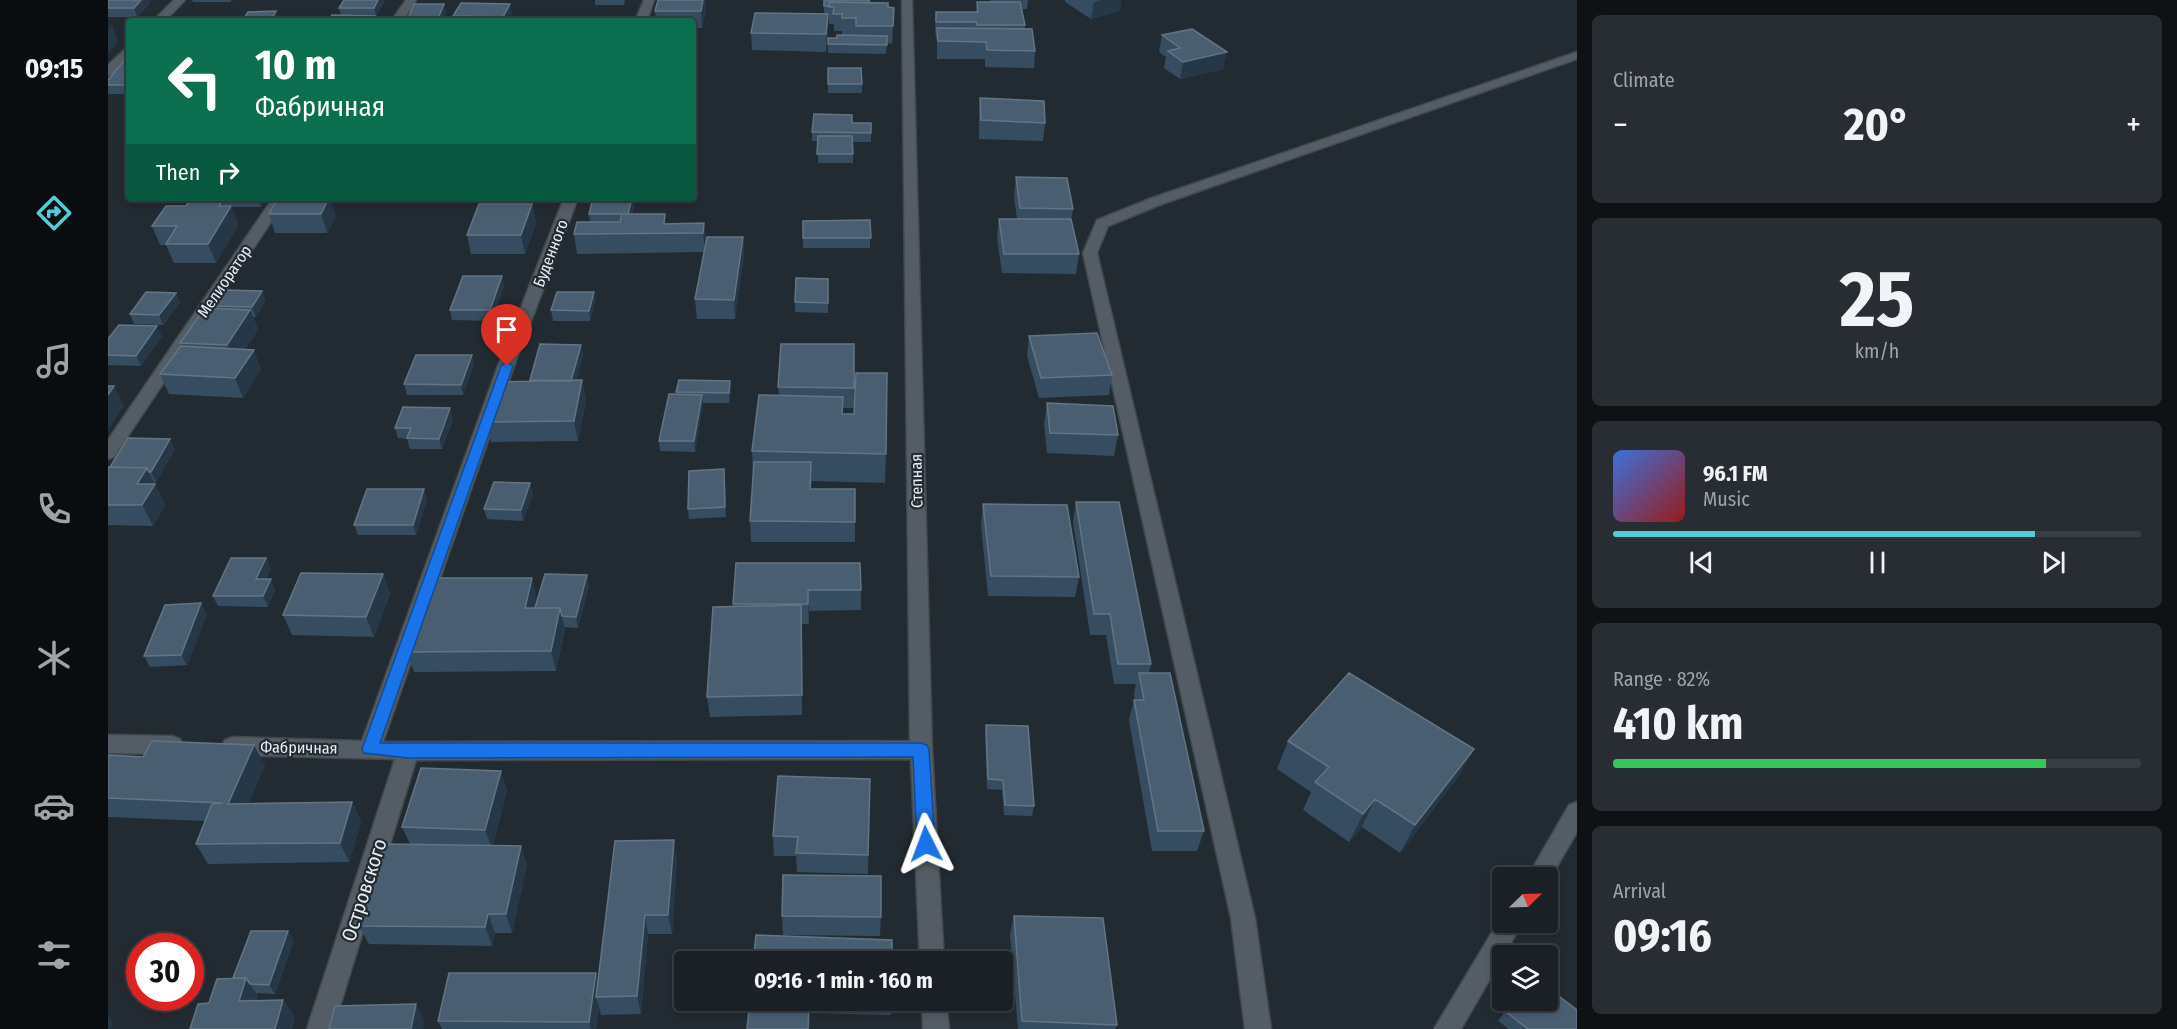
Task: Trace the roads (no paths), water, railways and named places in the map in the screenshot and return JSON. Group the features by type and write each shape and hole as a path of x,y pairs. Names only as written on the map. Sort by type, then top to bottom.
{"street":[{"path":"162,18 180,0"},
{"path":"400,18 411,0"},
{"path":"641,18 649,0"},
{"name":"Степная","path":"907,0 921,750 931,951"},
{"path":"108,72 126,54"},
{"path":"1258,1029 1243,918 1090,253 1102,223 1157,201 1577,55"},
{"name":"Мелиоратор","path":"108,453 278,201"},
{"name":"Буденного","path":"370,749 507,366 570,201"},
{"path":"108,744 191,746"},
{"name":"Фабричная","path":"215,746 408,751 921,750"},
{"name":"Островского","path":"320,1029 408,751"},
{"path":"1544,867 1577,812"},
{"path":"1447,1029 1504,933"},
{"path":"935,1011 936,1029"}]}
